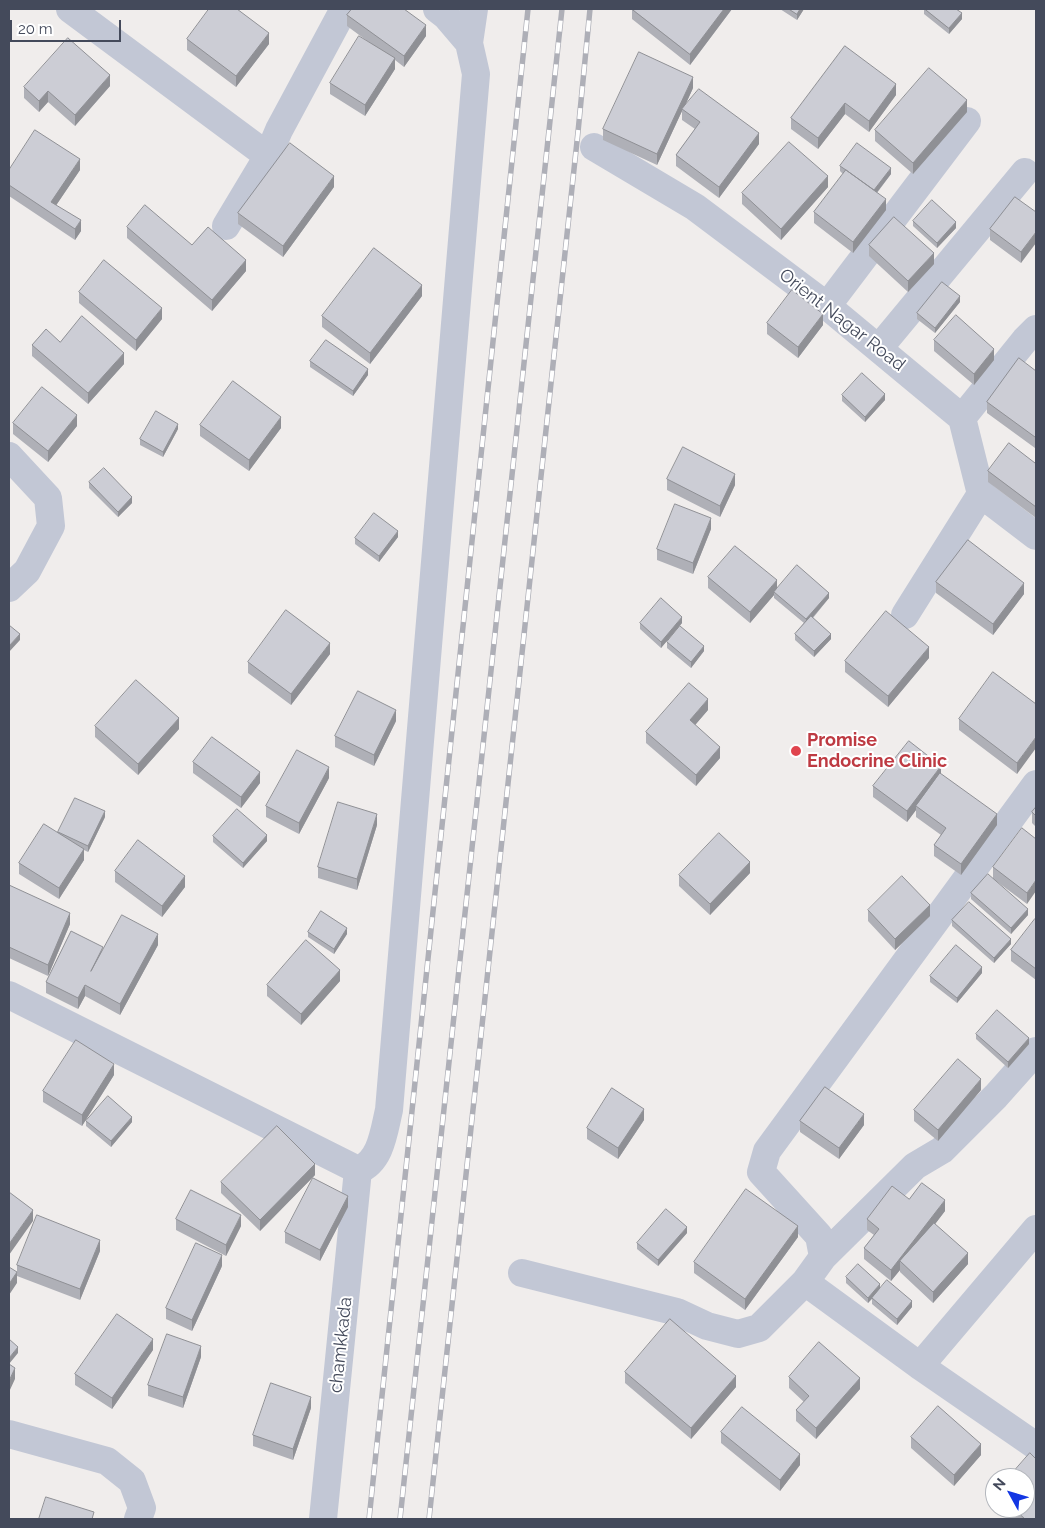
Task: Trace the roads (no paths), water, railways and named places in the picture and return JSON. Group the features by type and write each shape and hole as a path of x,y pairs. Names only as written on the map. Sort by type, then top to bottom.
{"street":[{"path":"70,9 268,156"},
{"path":"226,226 268,156 279,130 344,9"},
{"path":"437,9 446,16 469,43"},
{"path":"9,995 358,1170 366,1167 371,1162 381,1142 389,1110 476,74 469,43 474,9"},
{"path":"827,306 967,121"},
{"name":"Orient Nagar Road","path":"594,147 695,207 827,306 962,418"},
{"path":"879,348 1025,172"},
{"path":"1036,329 962,418 981,494 1036,536"},
{"path":"9,456 48,498 51,526 28,571 9,588"},
{"path":"905,616 981,494"},
{"path":"823,1257 819,1236 761,1172 767,1151 1036,784"},
{"path":"522,1273 677,1312 707,1326 738,1334 758,1328 805,1282 823,1257 915,1166 942,1150 996,1096 1036,1051"},
{"name":"chamkkada","path":"324,1519 358,1170"},
{"path":"920,1366 1036,1229"},
{"path":"805,1282 920,1366 1036,1446"},
{"path":"9,1434 107,1461 132,1481 142,1508 138,1519"}],"railway":[{"path":"369,1519 528,9"},
{"path":"400,1519 562,9"},
{"path":"429,1519 590,9"}],"place":[{"name":"Promise Endocrine Clinic","path":"796,751"}]}
